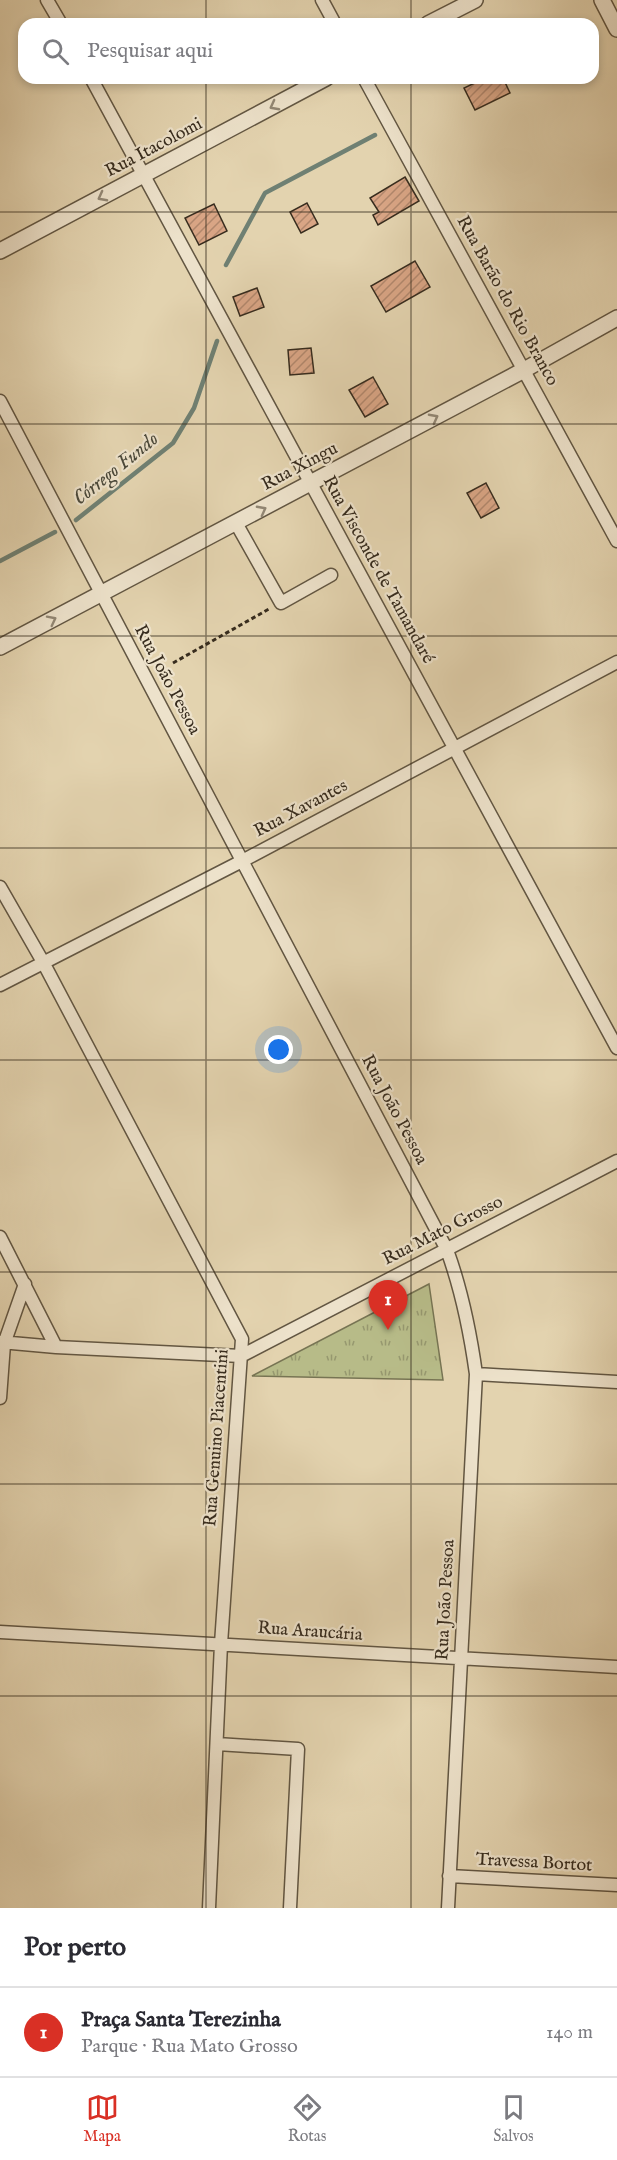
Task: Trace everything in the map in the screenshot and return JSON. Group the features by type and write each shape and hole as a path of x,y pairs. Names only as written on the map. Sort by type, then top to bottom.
{"street":[{"path":"48,0 58,18"},
{"path":"322,0 332,18"},
{"path":"440,18 475,0"},
{"path":"602,0 617,29"},
{"name":"Rua Visconde de Tamandaré","path":"94,84 617,1048"},
{"name":"Rua Itacolomi","path":"0,251 315,84"},
{"name":"Rua Barão do Rio Branco","path":"367,84 617,541"},
{"name":"Rua Xingu","path":"0,647 524,370 617,318"},
{"name":"Rua João Pessoa","path":"0,401 244,860 447,1250 470,1329 476,1374 448,1908"},
{"path":"236,523 281,603 332,575"},
{"name":"Rua Xavantes","path":"0,985 244,860 617,662"},
{"name":"Rua Genuino Piacentini","path":"0,887 43,962 242,1339 221,1644 209,1908"},
{"name":"Rua Mato Grosso","path":"241,1356 617,1161"},
{"path":"0,1237 56,1347"},
{"path":"0,1398 2,1343 25,1284"},
{"path":"2,1343 241,1356"},
{"path":"476,1374 617,1382"},
{"name":"Rua Araucária","path":"0,1632 617,1667"},
{"path":"217,1744 298,1749 290,1908"},
{"name":"Travessa Bortot","path":"449,1876 617,1885"}],"path":[{"path":"173,663 281,603"}],"green space":[{"path":"429,1284 443,1380 252,1376"}],"building":[{"path":"472,84 506,84 510,93 475,110 464,88"},
{"path":"405,177 419,201 378,225 373,215 379,212 370,198"},
{"path":"307,203 318,224 301,233 290,212"},
{"path":"214,204 227,231 199,245 185,218"},
{"path":"415,261 430,287 386,312 371,286"},
{"path":"257,288 264,307 240,316 233,297"},
{"path":"311,348 314,373 290,375 288,350"},
{"path":"373,377 388,404 365,417 349,390"},
{"path":"486,483 499,508 481,518 467,493"}],"waterway":[{"path":"226,265 265,193 375,135"},
{"name":"Córrego Fundo","path":"76,520 173,443 194,408 217,341"},
{"name":"Córrego Fundo","path":"0,561 55,532"}],"place":[{"name":"Praça Santa Terezinha","path":"388,1330"}]}
